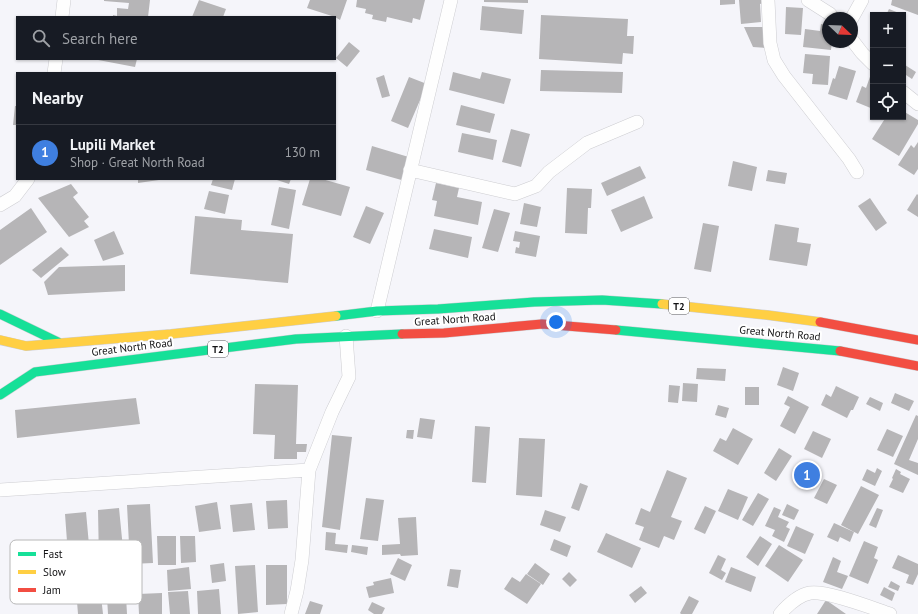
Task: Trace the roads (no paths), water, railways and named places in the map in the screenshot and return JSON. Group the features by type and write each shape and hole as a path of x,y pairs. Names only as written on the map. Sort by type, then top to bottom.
{"main road":[{"name":"Great North Road","path":"0,340 26,346 59,342 171,334 378,311 602,300 642,302 767,315 841,325 918,340"},
{"path":"0,314 59,342"},
{"name":"Great North Road","path":"0,395 35,372 296,339 444,333 542,324 839,351 918,366"}],"street":[{"path":"62,16 64,0"},
{"path":"378,311 451,0"},
{"path":"768,0 770,43 774,60 784,76 849,159 857,172"},
{"path":"808,0 827,12"},
{"path":"855,12 862,0"},
{"path":"858,48 870,61"},
{"path":"54,72 56,60"},
{"path":"906,94 918,104"},
{"path":"410,170 515,194 536,186 549,172 587,143 637,122"},
{"path":"0,205 16,196 27,180"},
{"path":"291,614 297,591 302,560 309,470 332,412 349,377 346,336"},
{"path":"0,490 309,470"},
{"path":"780,614 789,604 809,593 824,594 890,614"}],"place":[{"name":"Lupili Market","path":"807,475"}]}
